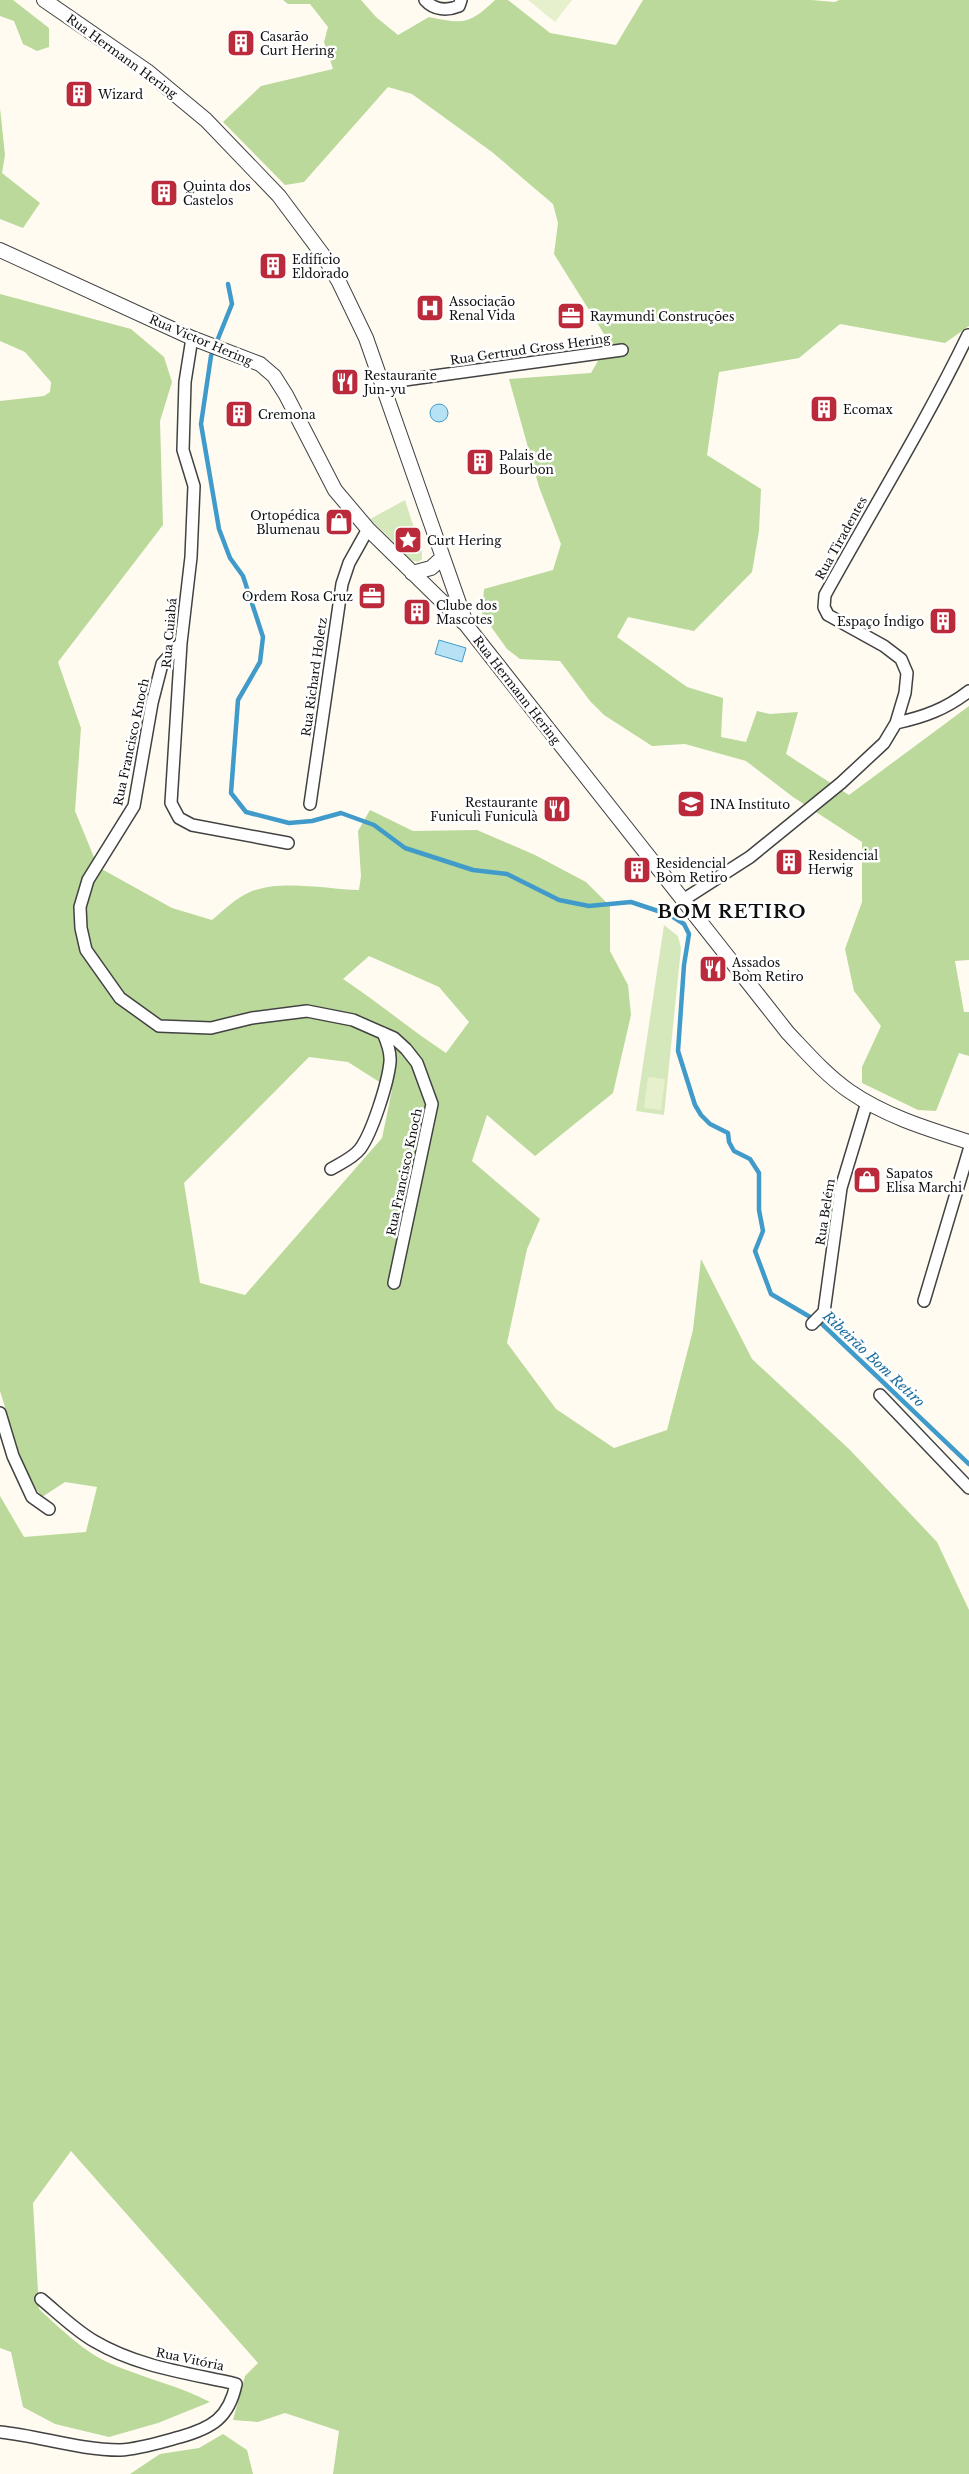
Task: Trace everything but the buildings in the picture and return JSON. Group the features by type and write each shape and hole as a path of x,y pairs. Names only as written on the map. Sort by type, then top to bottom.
{"street":[{"name":"Rua Hermann Hering","path":"44,0 117,50 176,94 233,147 279,196 323,255 340,282 366,338 467,626 788,1033 833,1078 867,1102 918,1126 969,1142"},
{"path":"425,0 442,9 452,10 459,6 461,0"},
{"name":"Rua Victor Hering","path":"0,250 192,338 260,364 274,376 335,490 368,529 467,626"},
{"name":"Rua Tiradentes","path":"683,900 750,857 842,784 884,743 896,723 906,693 907,673 902,660 884,646 828,615 824,606 825,595 875,504 928,415 968,335"},
{"name":"Rua Cuiabá","path":"192,338 185,382 183,450 194,486 191,557 181,642 171,803 178,818 192,825 288,844"},
{"name":"Rua Gertrud Gross Hering","path":"383,384 622,350"},
{"name":"Rua Richard Holetz","path":"310,804 342,584 349,563 368,529"},
{"path":"412,573 431,568 442,558"},
{"name":"Rua Francisco Knoch","path":"181,642 162,664 152,703 134,806 88,880 80,907 81,928 86,950 120,998 159,1026 211,1028 252,1018 307,1011 353,1020 383,1033 406,1049 417,1063 432,1104 394,1283"},
{"path":"896,723 923,717 950,706 969,691"},
{"path":"331,1169 360,1149 374,1117 386,1082 390,1061 388,1043 383,1033"},
{"name":"Rua Belém","path":"812,1324 824,1312 841,1188 867,1102"},
{"path":"924,1301 969,1150"},
{"path":"880,1395 968,1485"},
{"path":"0,1413 13,1456 28,1490 32,1497 49,1509"},
{"name":"Rua Vitória","path":"0,2432 88,2448 122,2450 152,2445 198,2432 223,2416 234,2396 236,2384 163,2370 117,2354 93,2340 40,2299"}],"green space":[{"path":"0,0 13,0 49,28 49,47 37,51 23,44 14,21 0,16"},
{"path":"283,0 361,0 376,17 398,35 429,17 450,21 465,20 478,14 495,0 508,0 550,33 616,45 643,0 811,0 835,2 839,0 969,0 969,326 945,343 840,324 799,358 719,372 707,455 761,489 759,531 752,572 694,631 628,617 617,637 687,687 723,698 721,737 746,742 757,711 770,714 798,712 786,754 849,795 969,706 969,960 955,961 964,1012 969,1012 969,1056 959,1053 936,1111 918,1110 862,1083 862,1067 881,1026 854,991 845,949 862,902 862,842 793,797 746,761 685,744 652,746 604,715 590,701 560,661 520,659 507,649 482,614 484,589 553,570 561,544 539,487 509,379 591,373 609,342 554,254 558,223 553,204 492,152 412,94 388,87 304,182 285,185 223,122 261,86 333,69 324,42 328,27 310,4 288,4"},
{"path":"528,0 572,0 555,22"},
{"path":"0,108 5,155 2,173 40,203 23,228 0,219"},
{"path":"0,294 131,329 164,357 172,382 160,421 163,525 58,662 81,728 75,811 98,867 172,908 212,920 230,904 250,892 262,888 289,885 359,890 361,876 358,831 370,810 413,831 477,830 535,855 586,882 610,906 610,951 628,985 631,1015 613,1093 535,1156 487,1115 472,1161 540,1219 527,1249 507,1343 556,1409 614,1448 667,1430 693,1330 701,1259 752,1359 850,1450 937,1542 969,1610 969,2474 333,2474 339,2431 285,2413 258,2422 233,2420 245,2376 258,2363 71,2151 33,2203 39,2309 75,2341 105,2361 187,2391 210,2402 158,2423 109,2437 55,2424 23,2407 11,2352 0,2348 0,1496 24,1537 86,1532 97,1487 65,1482 42,1497 26,1475 0,1391 0,401 44,396 50,392 51,382 25,352 0,341","holes":["369,956 439,987 469,1022 446,1053 343,979","309,1057 348,1062 392,1090 382,1138 245,1295 200,1283 184,1183"]},
{"path":"405,500 422,553 422,559 418,562 411,560 370,519"},
{"path":"664,925 678,936 681,948 664,1115 636,1111"},
{"path":"648,1077 665,1079 661,1110 644,1108"},
{"path":"223,2434 247,2450 253,2474 130,2474 160,2454 199,2448"}],"water":[{"path":"439,404 445,407 448,413 445,419 439,422 433,419 430,413 433,407"},
{"path":"439,640 466,648 462,662 435,654"}],"waterway":[{"name":"Ribeirão Bom Retiro","path":"228,284 232,304 211,356 201,424 219,529 230,558 243,576 263,637 260,662 238,700 231,793 246,812 289,823 312,821 341,813 374,825 405,848 473,870 507,874 559,900 589,906 631,902 670,915 684,924 689,934 684,965 678,1051 695,1105 701,1115 710,1124 728,1133 729,1142 734,1151 750,1159 759,1173 759,1210 763,1231 755,1251 771,1294 822,1324 969,1464"}],"place":[{"name":"Casarão Curt Hering","path":"241,43"},
{"name":"Wizard","path":"79,94"},
{"name":"Quinta dos Castelos","path":"164,193"},
{"name":"Edifício Eldorado","path":"273,266"},
{"name":"Associação Renal Vida","path":"430,308"},
{"name":"Raymundi Construções","path":"571,316"},
{"name":"Restaurante Jun-yu","path":"345,382"},
{"name":"Ecomax","path":"824,409"},
{"name":"Cremona","path":"239,414"},
{"name":"Palais de Bourbon","path":"480,462"},
{"name":"Ortopédica Blumenau","path":"339,522"},
{"name":"Curt Hering","path":"408,540"},
{"name":"Ordem Rosa Cruz","path":"372,596"},
{"name":"Clube dos Mascotes","path":"417,612"},
{"name":"Espaço Índigo","path":"943,621"},
{"name":"INA Instituto","path":"691,804"},
{"name":"Restaurante Funiculì Funiculà","path":"557,809"},
{"name":"Residencial Herwig","path":"789,862"},
{"name":"Residencial Bom Retiro","path":"637,870"},
{"name":"Assados Bom Retiro","path":"713,969"},
{"name":"Sapatos Elisa Marchi","path":"867,1180"}],"district":[{"name":"BOM RETIRO","path":"732,912"}]}
